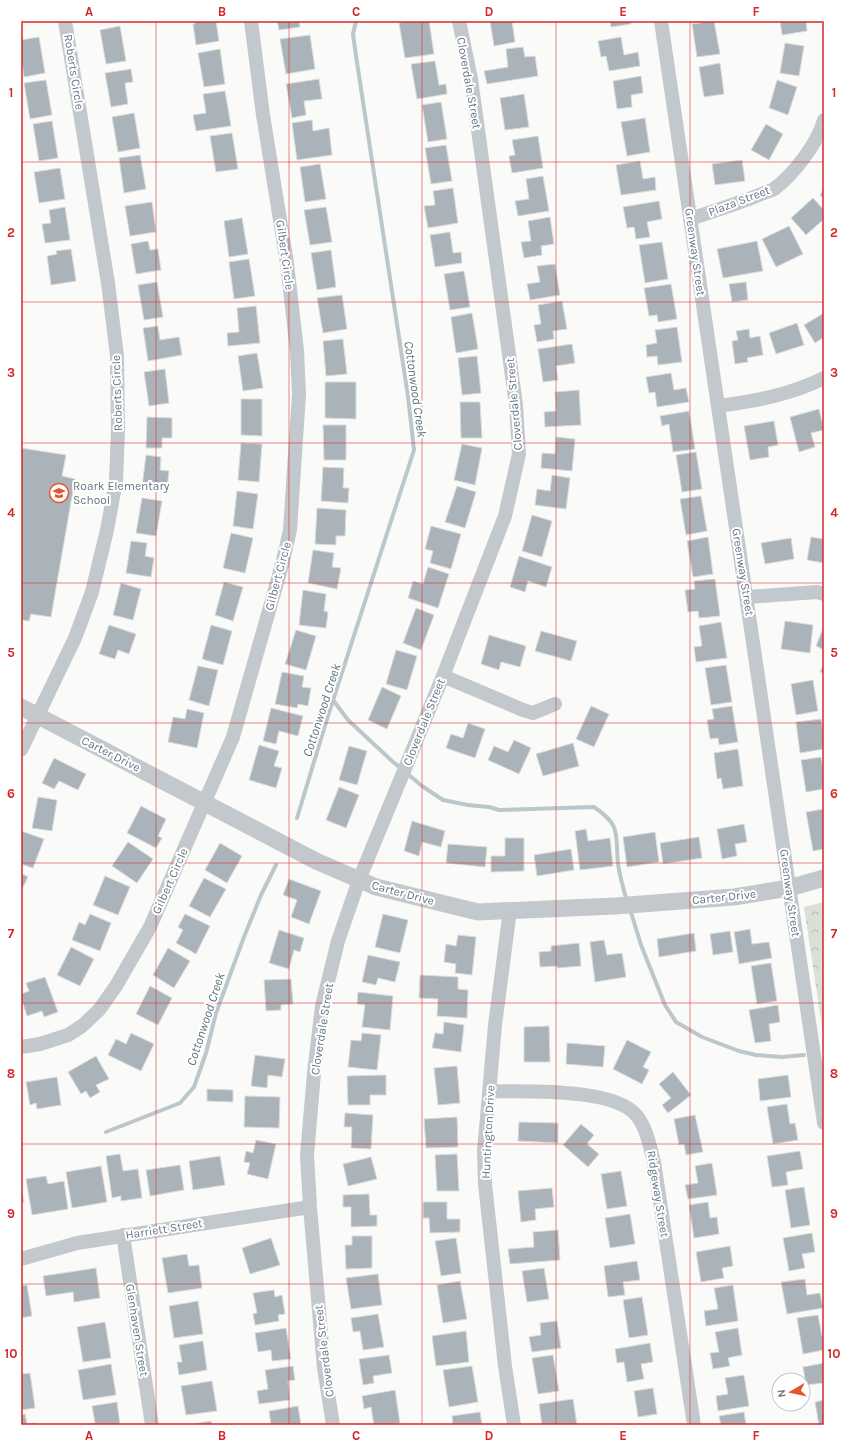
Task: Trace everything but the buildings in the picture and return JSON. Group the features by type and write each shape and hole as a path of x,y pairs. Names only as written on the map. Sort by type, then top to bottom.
{"street":[{"name":"Roberts Circle","path":"21,750 75,638 92,592 107,530 116,481 118,431 117,356 108,283 65,21"},
{"name":"Gilbert Circle","path":"21,1047 40,1044 68,1035 82,1026 99,1010 116,986 150,927 233,737 282,565 290,530 299,394 297,351 287,263 251,21"},
{"name":"Cloverdale Street","path":"333,1425 324,1368 307,1156 314,1073 322,1006 338,941 359,880 443,676 505,516 519,454 516,405 507,340 470,79 458,21"},
{"name":"Greenway Street","path":"661,21 824,1123"},
{"name":"Plaza Street","path":"690,219 742,202 773,189 796,168 810,150 822,129 824,120"},
{"path":"718,406 754,401 782,394 824,378"},
{"path":"747,597 817,592 824,594"},
{"path":"443,676 533,713 555,704"},
{"name":"Carter Drive","path":"21,707 205,802 316,862 376,887 478,912 615,906 734,897 789,888 824,878"},
{"name":"Huntington Drive","path":"510,910 495,1025 484,1151 485,1184 505,1366 514,1425"},
{"name":"Ridgeway Street","path":"490,1091 570,1094 601,1098 628,1108 638,1117 648,1138 654,1162 694,1425"},
{"name":"Harriett Street","path":"21,1259 77,1243 310,1207"},
{"name":"Glenhaven Street","path":"123,1235 152,1425"}],"green space":[{"path":"824,902 824,1040 804,907"}],"waterway":[{"name":"Cottonwood Creek","path":"297,818 327,719 414,450 408,396 353,34 356,21"},
{"path":"333,700 348,720 392,761 422,786 443,800 499,810 594,807 613,825 616,838 618,864 627,901"},
{"name":"Cottonwood Creek","path":"106,1132 180,1103 194,1087 206,1053 216,1013 244,937 261,895 276,865"},
{"path":"630,909 641,945 665,1005 676,1022 702,1037 739,1051 756,1055 782,1057 804,1055"}],"place":[{"name":"Roark Elementary School","path":"59,493"}]}
